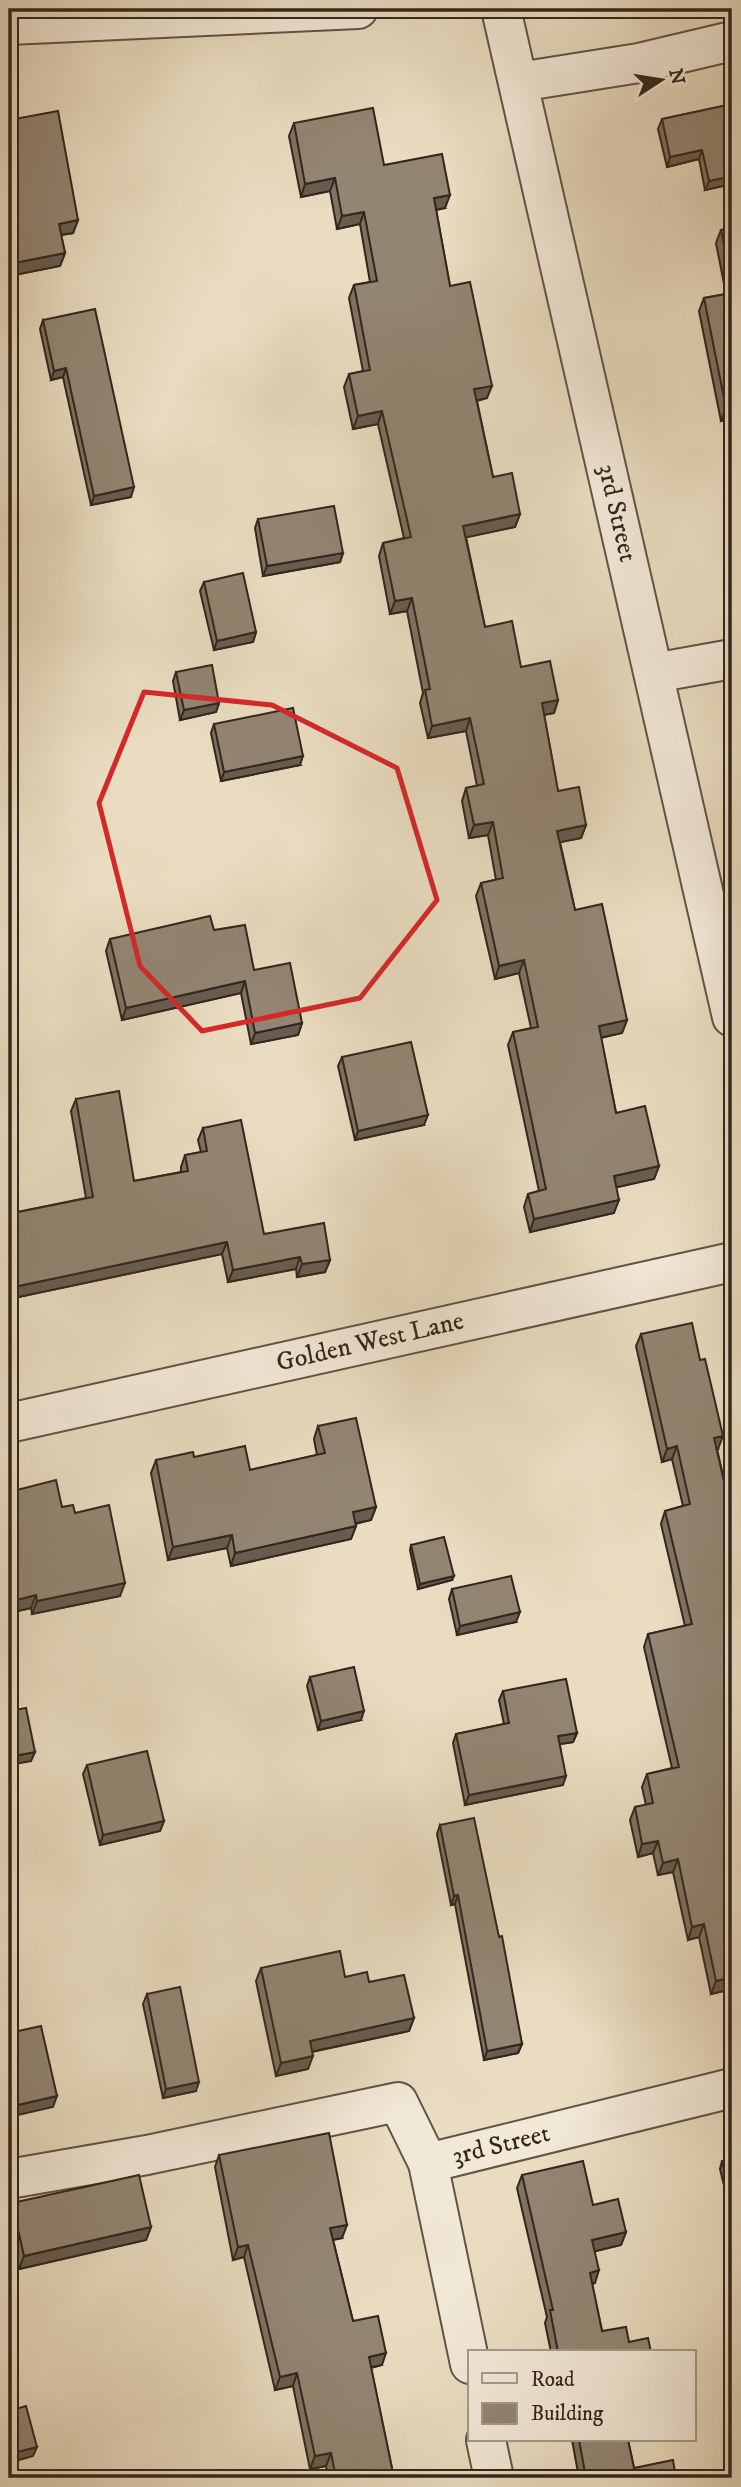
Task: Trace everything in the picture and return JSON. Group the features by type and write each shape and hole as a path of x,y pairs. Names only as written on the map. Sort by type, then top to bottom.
{"street":[{"path":"9,25 358,9"},
{"name":"3rd Street","path":"502,9 654,673 720,909 732,1017"},
{"path":"519,82 639,63 732,41"},
{"path":"654,673 732,659"},
{"name":"Golden West Lane","path":"9,1423 732,1262"},
{"name":"3rd Street","path":"468,2354 428,2163 732,2088"},
{"path":"9,2179 148,2155 398,2102 428,2163"},
{"path":"485,2442 494,2478"}],"highlighted area":[{"path":"144,692 272,705 397,768 437,900 360,998 202,1031 140,966 99,803"}],"building":[{"path":"732,104 732,176 709,181 702,150 670,157 662,119"},
{"path":"373,108 384,165 442,154 450,195 434,198 450,286 470,282 492,386 474,389 493,477 512,473 520,514 463,526 485,627 512,621 521,667 550,661 558,700 542,703 558,791 579,787 586,825 557,831 575,910 602,904 627,1020 599,1026 616,1113 645,1106 659,1166 614,1176 619,1200 534,1219 528,1194 546,1189 513,1032 538,1027 524,960 499,966 481,883 503,878 493,822 474,825 466,788 484,784 470,718 432,726 425,690 430,689 412,598 395,601 383,543 411,537 382,411 358,416 349,374 370,370 354,285 377,281 364,212 342,216 335,178 305,184 294,123"},
{"path":"58,111 78,220 59,224 65,253 9,264 9,182 13,182 9,161 9,120"},
{"path":"732,228 732,287 721,230"},
{"path":"732,293 732,406 726,408 704,298"},
{"path":"95,309 134,487 94,496 66,368 54,371 43,320"},
{"path":"334,506 343,553 267,566 258,519"},
{"path":"243,573 256,632 217,641 204,582"},
{"path":"212,665 219,703 184,710 176,672"},
{"path":"293,708 303,756 224,772 214,724"},
{"path":"210,916 214,930 245,925 254,970 290,963 302,1023 255,1033 245,981 126,1008 110,939"},
{"path":"411,1042 428,1115 358,1131 342,1057"},
{"path":"119,1091 134,1181 188,1171 185,1155 207,1151 203,1128 241,1120 264,1234 324,1223 330,1260 302,1264 300,1257 233,1270 227,1242 9,1288 9,1191 13,1213 93,1197 76,1099"},
{"path":"692,1323 700,1360 705,1359 723,1436 714,1438 732,1516 732,1977 716,1981 704,1924 692,1927 678,1859 663,1863 658,1841 642,1844 635,1807 653,1803 647,1774 679,1767 648,1634 692,1624 665,1511 690,1504 677,1446 667,1449 641,1334"},
{"path":"356,1418 376,1507 353,1512 356,1526 235,1553 232,1535 173,1547 156,1460 193,1452 194,1457 245,1446 250,1470 325,1453 318,1426"},
{"path":"56,1480 62,1507 73,1505 75,1513 109,1505 125,1583 37,1601 36,1595 9,1602 9,1492"},
{"path":"444,1537 454,1576 420,1584 411,1545"},
{"path":"511,1576 520,1612 460,1626 452,1589"},
{"path":"354,1667 364,1711 321,1721 310,1677"},
{"path":"566,1679 577,1733 558,1736 566,1776 469,1795 456,1734 509,1723 503,1691"},
{"path":"26,1708 35,1752 9,1757 9,1711"},
{"path":"147,1751 164,1821 103,1835 87,1765"},
{"path":"474,1818 499,1937 502,1936 522,2044 487,2051 458,1895 454,1896 440,1825"},
{"path":"340,1951 345,1977 367,1972 369,1982 404,1975 414,2018 310,2041 313,2056 281,2063 261,1968"},
{"path":"180,1987 199,2082 166,2089 147,1994"},
{"path":"41,2026 57,2096 9,2107 9,2033"},
{"path":"329,2133 347,2225 330,2228 353,2321 378,2316 386,2353 369,2357 394,2478 336,2478 331,2453 315,2456 297,2373 280,2377 248,2245 238,2247 219,2155"},
{"path":"732,2159 732,2225 727,2198 731,2197 722,2161"},
{"path":"583,2161 593,2205 618,2199 626,2232 592,2240 599,2270 590,2273 602,2331 626,2327 629,2342 648,2338 651,2350 558,2350 550,2310 553,2310 522,2175"},
{"path":"139,2175 151,2227 24,2256 12,2203"},
{"path":"26,2406 37,2447 9,2454 9,2411"},
{"path":"579,2442 628,2442 634,2468 673,2460 676,2478 586,2478"}]}
